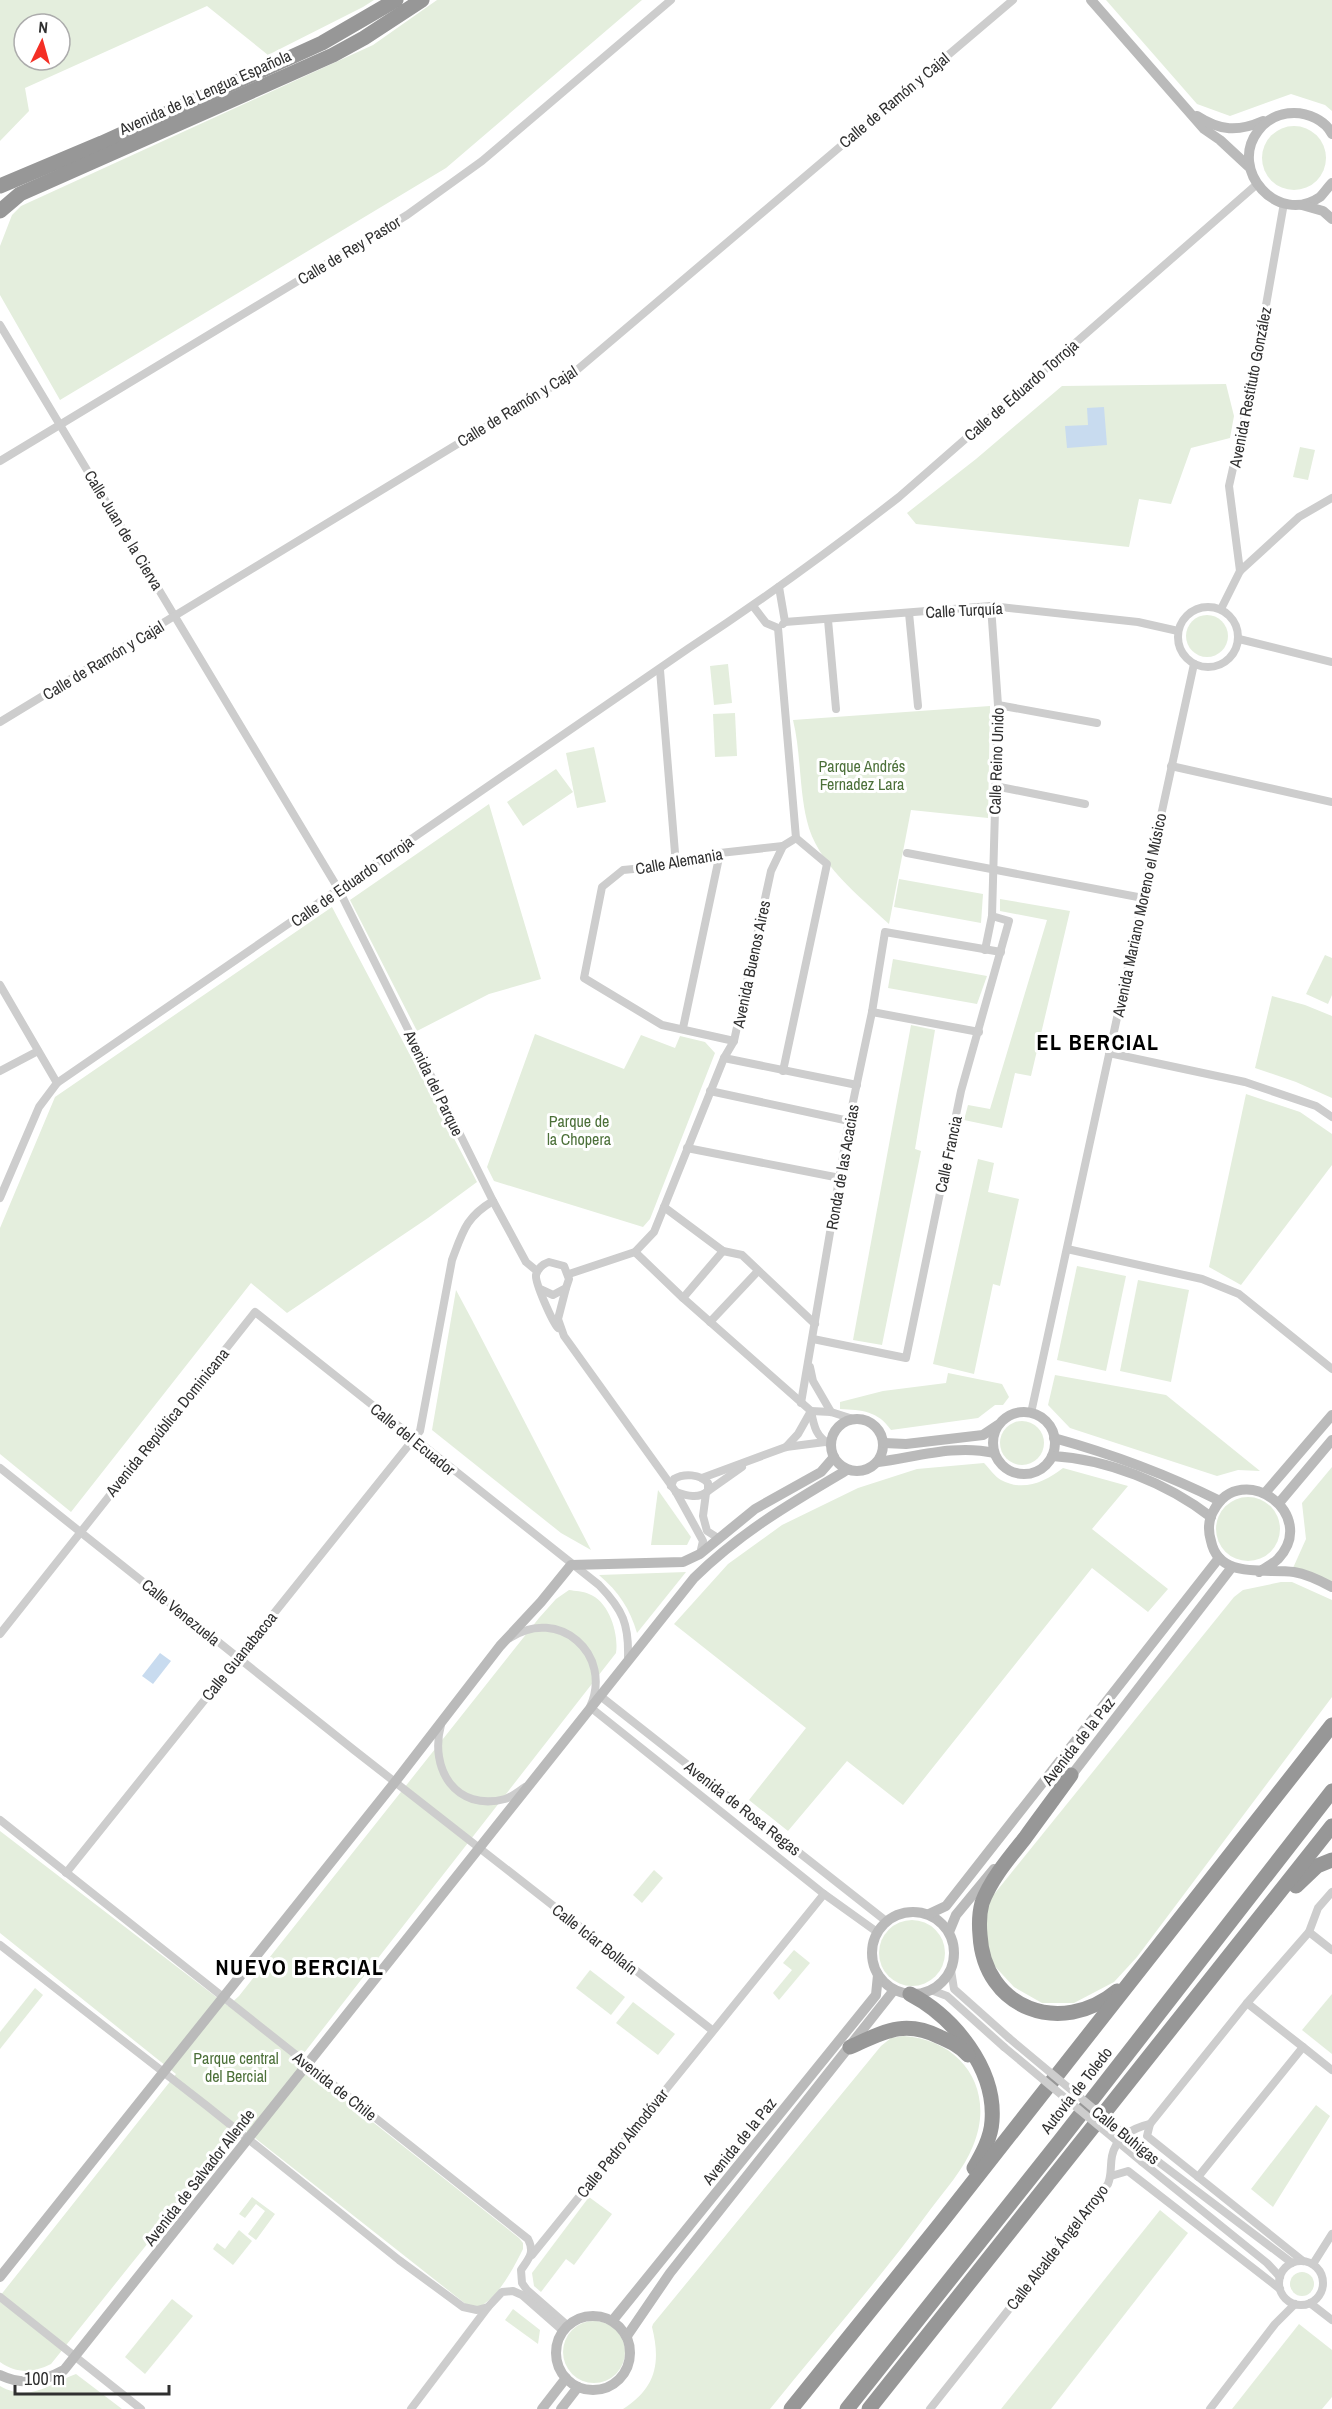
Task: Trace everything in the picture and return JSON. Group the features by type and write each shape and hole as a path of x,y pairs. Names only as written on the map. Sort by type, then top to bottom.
{"highway":[{"name":"Avenida de la Lengua Española","path":"0,186 112,139 312,48 363,21 396,0"},
{"name":"Avenida de la Lengua Española","path":"0,211 20,194 333,55 364,38 422,0"},
{"path":"791,2409 940,2224 1332,1725"},
{"path":"1071,1775 999,1871 982,1902 979,1918 980,1948 989,1974 1003,1991 1024,2007 1054,2015 1075,2013 1100,2004 1141,1969"},
{"name":"Autovía de Toledo","path":"847,2409 1066,2133 1332,1791"},
{"path":"869,2409 1332,1826"},
{"path":"1257,1923 1317,1866 1332,1860"},
{"path":"910,1994 943,2016 964,2040 987,2083 992,2104 992,2122 982,2155 940,2224"},
{"path":"850,2047 890,2029 908,2027 926,2030 961,2047 979,2065"}],"street":[{"name":"Calle de Rey Pastor","path":"0,461 407,215 482,161 671,0"},
{"name":"Calle de Ramón y Cajal","path":"0,722 571,375 1013,0"},
{"path":"1091,0 1204,129 1225,144 1248,166"},
{"path":"1187,110 1207,122 1228,129 1247,128 1286,113 1301,113 1317,118 1332,134"},
{"path":"1275,117 1253,136 1248,151 1248,166 1256,185 1270,198 1284,203 1316,208 1328,214 1332,219"},
{"path":"1298,204 1320,196 1332,183"},
{"name":"Calle de Eduardo Torroja","path":"0,1198 39,1107 57,1083 779,587 899,497 1256,185"},
{"name":"Avenida Restituto González","path":"1240,571 1229,486 1253,379 1284,203"},
{"name":"Calle Juan de la Cierva","path":"0,325 339,890"},
{"path":"1221,609 1240,571 1299,517 1332,498"},
{"path":"779,587 796,838 827,864 783,1071"},
{"path":"753,606 766,623 781,625"},
{"name":"Calle Turquía","path":"781,625 991,606 1138,621 1178,631"},
{"name":"Calle Reino Unido","path":"985,950 992,916 998,705 991,606"},
{"path":"1209,606 1221,609 1230,615 1238,628 1239,639 1233,656 1225,663 1214,667 1194,664 1180,651 1178,631 1188,614 1197,608 1209,606"},
{"path":"909,613 918,706"},
{"path":"828,620 836,709"},
{"path":"1239,639 1332,662"},
{"name":"Avenida Mariano Moreno el Músico","path":"1031,1413 1194,664"},
{"path":"660,670 676,865"},
{"path":"998,705 1097,723"},
{"path":"1171,765 1332,802"},
{"path":"995,786 1085,804"},
{"path":"783,846 796,838"},
{"name":"Calle Alemania","path":"683,1028 662,1025 584,978 602,886 623,870 676,865 720,853 783,846"},
{"name":"Avenida Buenos Aires","path":"569,1274 635,1252 654,1232 710,1091 724,1058 735,1041 771,871 783,846"},
{"path":"720,853 683,1028 735,1041"},
{"path":"907,853 1143,898"},
{"name":"Avenida del Parque","path":"339,890 493,1201 526,1262 537,1271"},
{"name":"Calle Francia","path":"813,1339 906,1358 960,1091 979,1032 1009,921 992,916"},
{"name":"Ronda de las Acacias","path":"801,1402 849,1121 872,1012 885,932 985,950"},
{"path":"985,950 1001,952"},
{"path":"0,985 57,1083"},
{"path":"872,1012 979,1032"},
{"path":"0,1071 38,1051"},
{"path":"1109,1053 1245,1082 1316,1106 1332,1117"},
{"path":"724,1058 857,1085"},
{"path":"710,1091 849,1121"},
{"path":"687,1148 840,1178"},
{"name":"Calle Guanabacoa","path":"66,1873 420,1431 452,1260 473,1213 493,1201"},
{"path":"664,1208 723,1251 742,1254 815,1324"},
{"path":"1067,1249 1202,1279 1239,1294 1332,1369"},
{"path":"683,1298 723,1251"},
{"path":"635,1252 683,1298 812,1411 831,1412 871,1423 880,1432 884,1443 884,1450 878,1462"},
{"path":"564,1336 558,1318 569,1274 564,1266 554,1262 544,1264 537,1271 536,1281 555,1324 674,1489 703,1541 700,1554"},
{"path":"710,1322 758,1271"},
{"path":"540,1289 553,1294 566,1288"},
{"name":"Calle del Ecuador","path":"255,1312 412,1439 599,1585 618,1605 628,1634 628,1658"},
{"name":"Avenida República Dominicana","path":"0,1634 255,1312"},
{"path":"809,1361 813,1381 831,1412"},
{"path":"812,1411 814,1429 828,1444 834,1457 847,1470 854,1472 867,1470 878,1462 931,1452 980,1449 994,1453"},
{"path":"786,1448 812,1411"},
{"path":"884,1443 906,1444 983,1435 998,1425 1006,1416 1018,1412 1031,1413 1046,1420 1054,1438 1055,1446 1052,1456 1043,1468 1028,1473 1013,1472 1000,1463 994,1453 993,1441 998,1425"},
{"path":"1264,1493 1332,1415"},
{"path":"828,1444 837,1428 853,1419"},
{"path":"1054,1438 1103,1452 1172,1477 1221,1501"},
{"path":"1279,1503 1332,1440"},
{"path":"650,1457 669,1472 680,1476 702,1478 786,1448 828,1444"},
{"path":"1052,1456 1095,1462 1156,1484 1194,1505 1210,1517"},
{"path":"571,1565 683,1562 700,1554 755,1509 821,1472 834,1457"},
{"path":"674,1489 695,1496 707,1492 750,1462"},
{"name":"Calle Venezuela","path":"0,1468 395,1782"},
{"name":"Avenida de Salvador Allende","path":"0,2375 36,2383 64,2370 628,1658 694,1578 719,1553 756,1524 847,1470"},
{"path":"674,1489 674,1479 680,1476"},
{"path":"702,1478 708,1483 703,1516 707,1531 718,1538"},
{"path":"1259,1572 1277,1560 1286,1547 1290,1532 1288,1516 1279,1503 1264,1493 1249,1490 1234,1493 1221,1501 1210,1517 1208,1531 1211,1546 1219,1558 1232,1567 1259,1572 1296,1573 1332,1587"},
{"name":"Avenida de la Paz","path":"929,1914 946,1906 1219,1558"},
{"name":"Avenida de Salvador Allende","path":"0,2277 395,1782 500,1646 541,1602 571,1565"},
{"name":"Avenida de la Paz","path":"949,1932 956,1915 1071,1775 1232,1567"},
{"name":"Avenida de Salvador Allende","path":"500,1646 516,1635 535,1628 556,1629 575,1639 588,1652 595,1668 596,1688 590,1707"},
{"name":"Avenida de Rosa Regas","path":"599,1695 886,1921"},
{"name":"Avenida de Rosa Regas","path":"590,1707 824,1894 877,1932"},
{"name":"Avenida de Salvador Allende","path":"442,1722 436,1750 439,1763 443,1775 461,1793 472,1799 486,1801 502,1799 528,1785"},
{"path":"395,1782 479,1847"},
{"name":"Avenida de Chile","path":"0,1820 528,2239"},
{"name":"Calle Icíar Bollaín","path":"479,1847 712,2030"},
{"name":"Calle Alcalde Ángel Arroyo","path":"930,2409 1108,2184 1111,2176 1112,2155 1121,2138 1137,2127 1150,2124 1247,2003 1309,1932 1318,1908 1332,1893"},
{"name":"Calle Pedro Almodóvar","path":"531,2255 824,1894"},
{"path":"900,1913 929,1914 949,1932 953,1940 954,1957 951,1970 943,1981 931,1990 910,1994 894,1990 878,1976 873,1963 872,1948 877,1932 886,1921 900,1913"},
{"path":"1309,1932 1332,1950"},
{"path":"2,1951 163,2072 399,2260 464,2307 477,2310 488,2307"},
{"name":"Calle Buhigas","path":"951,1970 954,1989 1009,2038 1148,2154 1292,2263"},
{"name":"Avenida de la Paz","path":"613,2320 876,1995 878,1976"},
{"name":"Avenida de la Paz","path":"627,2336 670,2273 894,1990"},
{"name":"Calle Buhigas","path":"931,1990 947,1996 1004,2047 1267,2263 1280,2277"},
{"path":"1247,2003 1332,2070"},
{"path":"1198,2177 1303,2047"},
{"path":"1111,2176 1128,2171 1280,2289 1286,2298 1295,2304 1310,2303 1318,2296 1322,2289 1322,2274 1313,2264 1303,2261 1147,2136 1150,2124"},
{"path":"1313,2264 1332,2234"},
{"path":"528,2239 532,2247 531,2255 521,2270 522,2283 565,2328"},
{"path":"528,2239 544,2240"},
{"path":"1280,2289 1280,2277 1285,2268 1292,2263 1303,2261"},
{"path":"1322,2289 1332,2295"},
{"path":"411,2409 476,2322 502,2292 513,2291 522,2295 565,2328"},
{"path":"0,2296 141,2409"},
{"path":"1279,2320 1286,2298"},
{"path":"1310,2303 1332,2320"},
{"path":"1210,2409 1279,2320 1295,2304"},
{"path":"476,2322 477,2310"},
{"path":"592,2315 613,2320 627,2336 631,2347 627,2370 611,2386 599,2390 578,2387 566,2378 558,2365 557,2341 565,2328 580,2317 592,2315"},
{"path":"542,2409 566,2378"},
{"path":"561,2409 578,2387"}],"green space":[{"path":"0,0 374,0 268,55 207,6 72,67 72,12 12,12 12,72 61,72 25,88 29,111 0,141"},
{"path":"437,0 642,0 446,168 60,400 0,295 0,246 12,215 21,206 373,45"},
{"path":"1106,0 1332,0 1332,111 1325,105 1291,94 1230,116 1197,104"},
{"path":"1288,126 1300,126 1317,135 1324,146 1326,158 1324,170 1317,181 1300,190 1288,190 1276,185 1267,176 1262,164 1262,152 1267,140 1276,131"},
{"path":"1226,384 1234,416 1230,438 1191,448 1171,504 1139,499 1129,547 916,524 907,513 976,459 1062,386"},
{"path":"1300,447 1315,450 1308,480 1293,477"},
{"path":"1207,615 1215,616 1222,621 1227,628 1227,644 1222,651 1215,656 1207,657 1199,656 1192,651 1187,644 1186,636 1187,628 1192,621 1199,616"},
{"path":"728,664 732,703 714,705 710,666"},
{"name":"Parque Andrés Fernadez Lara","path":"990,706 988,818 911,810 889,924 840,877 819,850 812,836 804,809 793,720"},
{"path":"735,713 737,756 715,757 713,714"},
{"path":"594,747 606,802 577,808 566,753"},
{"path":"556,769 573,792 523,826 507,802"},
{"path":"489,804 541,979 489,994 417,1031 350,900"},
{"path":"899,879 983,894 981,923 894,907"},
{"path":"1000,899 1070,911 1031,1076 1015,1073 1002,1128 964,1120 968,1105 990,1109 1047,920 1000,911"},
{"path":"332,907 477,1182 428,1218 287,1313 251,1283 71,1512 0,1454 0,1228 55,1097"},
{"path":"1325,955 1332,958 1332,995 1328,1004 1306,994"},
{"path":"893,959 987,976 977,1004 888,988"},
{"path":"1272,996 1305,1005 1332,1016 1332,1098 1296,1082 1255,1068"},
{"path":"911,1025 935,1030 915,1149 921,1151 882,1345 853,1340"},
{"name":"Parque de la Chopera","path":"535,1034 624,1069 641,1035 675,1048 680,1036 705,1042 715,1053 650,1219 643,1227 494,1181 487,1167"},
{"path":"1246,1094 1300,1112 1332,1134 1332,1165 1241,1285 1209,1267"},
{"path":"978,1159 994,1163 988,1192 1019,1199 1000,1286 993,1284 974,1374 933,1364"},
{"path":"1077,1266 1126,1276 1106,1371 1057,1360"},
{"path":"1138,1280 1189,1290 1171,1382 1120,1371"},
{"path":"456,1290 591,1550 561,1533 432,1430"},
{"path":"948,1373 1002,1384 1009,1397 1003,1405 995,1405 978,1418 891,1430 875,1415 840,1409 840,1402 883,1391 946,1383"},
{"path":"1055,1375 1166,1395 1260,1471 1238,1470 1217,1476 1070,1428 1048,1405"},
{"path":"1022,1421 1030,1422 1038,1427 1043,1435 1043,1451 1038,1459 1030,1464 1022,1465 1014,1464 1006,1459 1001,1451 1000,1443 1001,1435 1006,1427 1014,1422"},
{"path":"984,1463 994,1475 1009,1484 1034,1484 1063,1468 1128,1486 1092,1529 1168,1589 1148,1612 1092,1568 903,1805 847,1761 788,1831 749,1800 806,1728 674,1624 728,1564 782,1525 858,1488 917,1469"},
{"path":"1332,1467 1332,1585 1293,1568 1306,1539 1302,1503"},
{"path":"658,1490 691,1537 687,1545 651,1545"},
{"path":"1248,1497 1266,1503 1274,1511 1280,1529 1274,1547 1266,1555 1248,1561 1230,1555 1222,1547 1216,1529 1222,1511 1230,1503"},
{"path":"686,1572 637,1633 623,1601 599,1575"},
{"path":"1292,1582 1332,1600 1332,1697 1137,1957 1114,1982 1074,2003 1042,2003 1014,1987 989,1960 984,1928 987,1903 1234,1597 1243,1590"},
{"name":"Parque central del Bercial","path":"569,1590 587,1593 602,1604 614,1628 616,1653 297,2062 519,2238 523,2243 523,2249 496,2294 472,2309 241,2127 51,2364 25,2371 13,2369 0,2362 0,2296 176,2074 0,1933 0,1831 228,2006 239,1996 539,1618 556,1599"},
{"path":"654,1870 663,1878 642,1903 633,1895"},
{"path":"912,1920 925,1923 935,1930 942,1940 945,1953 942,1966 935,1976 925,1983 912,1986 899,1983 889,1976 882,1966 879,1953 882,1940 889,1930 899,1923"},
{"path":"794,1950 810,1963 779,2000 773,1993 792,1970 783,1963"},
{"path":"590,1970 625,1997 611,2015 576,1988"},
{"path":"35,1988 43,1995 0,2049 0,2032"},
{"path":"1332,1994 1332,2054 1302,2030"},
{"path":"633,2002 675,2034 658,2055 616,2023"},
{"path":"904,2036 925,2040 943,2047 958,2058 969,2072 977,2088 980,2106 979,2126 969,2155 948,2187 871,2286 770,2409 623,2409 643,2392 653,2374 656,2352 653,2324 881,2046 891,2038"},
{"path":"1316,2105 1330,2116 1273,2207 1251,2189"},
{"path":"252,2197 275,2214 256,2240 248,2234 265,2211 256,2204 245,2218 239,2214"},
{"path":"589,2197 612,2214 574,2265 566,2259 541,2292 534,2286 532,2273"},
{"path":"1160,2210 1188,2233 1051,2409 1001,2409"},
{"path":"239,2230 252,2241 233,2265 213,2249 217,2243 225,2249"},
{"path":"1302,2272 1307,2273 1313,2279 1313,2289 1307,2295 1302,2296 1297,2295 1291,2289 1290,2284 1291,2279 1297,2273"},
{"path":"172,2299 193,2316 145,2374 125,2357"},
{"path":"513,2309 540,2330 538,2344 505,2320"},
{"path":"594,2321 611,2326 616,2330 620,2335 625,2352 620,2369 616,2374 611,2378 594,2383 577,2378 572,2374 568,2369 563,2352 568,2335 572,2330 577,2326"},
{"path":"1299,2324 1332,2350 1332,2397 1322,2409 1232,2409"},
{"path":"76,2374 122,2409 0,2409 0,2386 21,2393 30,2392 48,2387"}],"water":[{"path":"1104,407 1107,445 1067,448 1065,426 1088,425 1087,408"},
{"path":"160,1653 171,1661 153,1684 142,1676"}],"district":[{"name":"EL BERCIAL","path":"1098,1042"},
{"name":"NUEVO BERCIAL","path":"300,1967"}]}
